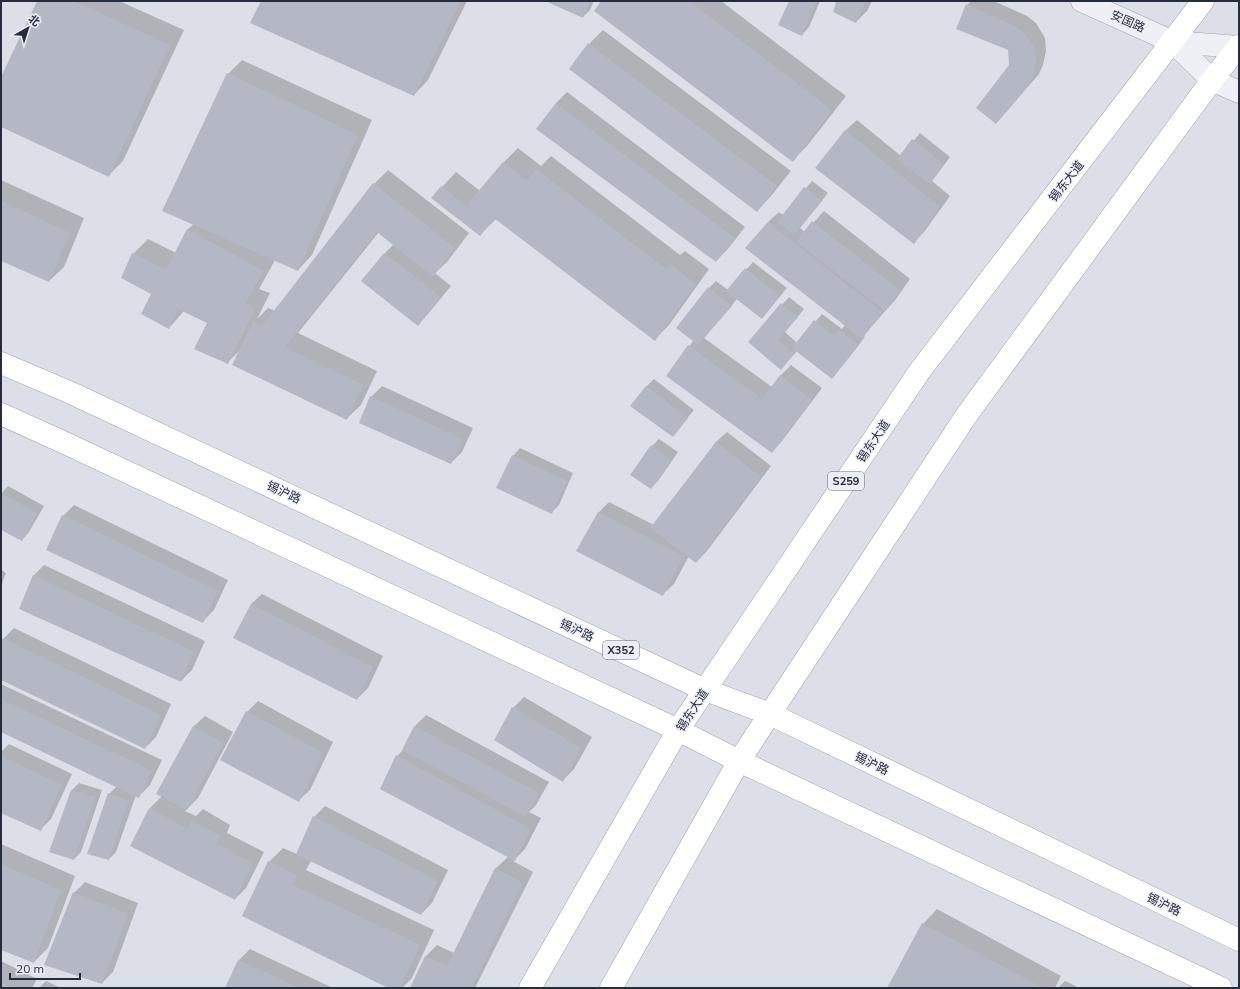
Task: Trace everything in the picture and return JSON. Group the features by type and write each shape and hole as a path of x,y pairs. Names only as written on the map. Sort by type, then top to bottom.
{"main road":[{"name":"锡东大道","path":"530,988 678,730 919,372 1203,1"},
{"path":"611,988 739,761 966,416 1212,80 1239,46"},
{"name":"锡沪路","path":"1,363 69,392 705,690 770,714 1239,940"},
{"path":"1,414 678,730 739,761 1221,988"}],"street":[{"name":"安国路","path":"1082,1 1173,42 1212,80 1239,92"},
{"name":"安国路","path":"1173,42 1239,46"}],"building":[{"path":"37,1 73,1 170,45 109,177 1,127 1,77"},
{"path":"261,1 461,1 414,96 250,23"},
{"path":"545,1 590,1 583,18"},
{"path":"601,1 689,1 832,110 793,162 594,11"},
{"path":"789,1 816,2 802,36 778,25"},
{"path":"833,1 866,1 856,23 833,12 836,3"},
{"path":"966,4 1016,27 1025,34 1035,49 1036,63 1033,77 1028,86 996,124 976,108 1009,65 1008,50 956,29"},
{"path":"588,43 777,186 757,212 569,69"},
{"path":"227,73 358,135 298,271 162,211"},
{"path":"556,103 735,238 716,262 536,129"},
{"path":"845,130 940,207 914,244 815,168"},
{"path":"912,139 944,164 930,184 897,159"},
{"path":"503,162 527,181 536,169 666,269 670,264 696,284 655,341 494,218 480,236 431,198 441,186 466,206"},
{"path":"373,183 455,248 433,277 377,232 285,347 363,385 347,420 232,365 253,322 262,326"},
{"path":"804,187 822,201 794,235 777,222"},
{"path":"1,201 70,233 49,282 1,261"},
{"path":"812,221 900,290 885,311 796,242"},
{"path":"768,222 882,312 862,339 745,248"},
{"path":"187,229 264,271 245,303 256,308 228,364 194,349 207,323 178,309 169,329 141,314 151,294 121,278 132,253 166,270"},
{"path":"384,253 441,297 418,326 361,281"},
{"path":"745,268 780,296 762,319 726,291"},
{"path":"708,287 732,306 698,345 676,328"},
{"path":"781,303 798,317 778,340 794,354 781,370 748,342"},
{"path":"814,320 834,336 839,330 859,345 832,379 792,348"},
{"path":"688,345 762,399 780,375 812,400 772,453 666,376"},
{"path":"646,386 688,418 673,437 630,406"},
{"path":"370,396 463,439 451,464 359,423"},
{"path":"716,442 761,477 696,563 650,528"},
{"path":"651,445 672,460 651,489 630,475"},
{"path":"512,455 567,481 552,514 496,488"},
{"path":"1,493 37,513 22,541 1,530"},
{"path":"598,512 684,556 663,596 576,551"},
{"path":"62,515 218,591 203,623 46,550"},
{"path":"33,575 194,652 181,682 19,609"},
{"path":"251,604 373,667 357,700 233,638"},
{"path":"3,638 161,715 145,749 1,680 1,642"},
{"path":"1,699 152,771 139,798 1,732"},
{"path":"512,707 581,748 563,782 494,740"},
{"path":"246,711 323,753 299,802 220,760"},
{"path":"193,726 223,743 187,810 156,794"},
{"path":"414,726 539,793 526,817 402,750"},
{"path":"396,755 531,829 515,861 380,789"},
{"path":"1,756 62,785 41,831 1,813"},
{"path":"71,790 95,797 74,860 49,852"},
{"path":"108,793 129,801 109,860 87,854"},
{"path":"149,808 188,829 191,820 220,836 217,844 253,863 235,900 130,846"},
{"path":"313,816 438,881 421,915 296,854"},
{"path":"268,861 297,876 293,885 420,945 400,988 388,988 242,916"},
{"path":"1,864 61,890 34,963 1,950"},
{"path":"495,868 523,883 471,988 410,988 425,956 447,966"},
{"path":"73,892 128,914 102,984 44,965"},
{"path":"922,923 1043,988 887,988"},
{"path":"238,960 299,988 225,988"},
{"path":"1,982 13,988 1,988"}]}
